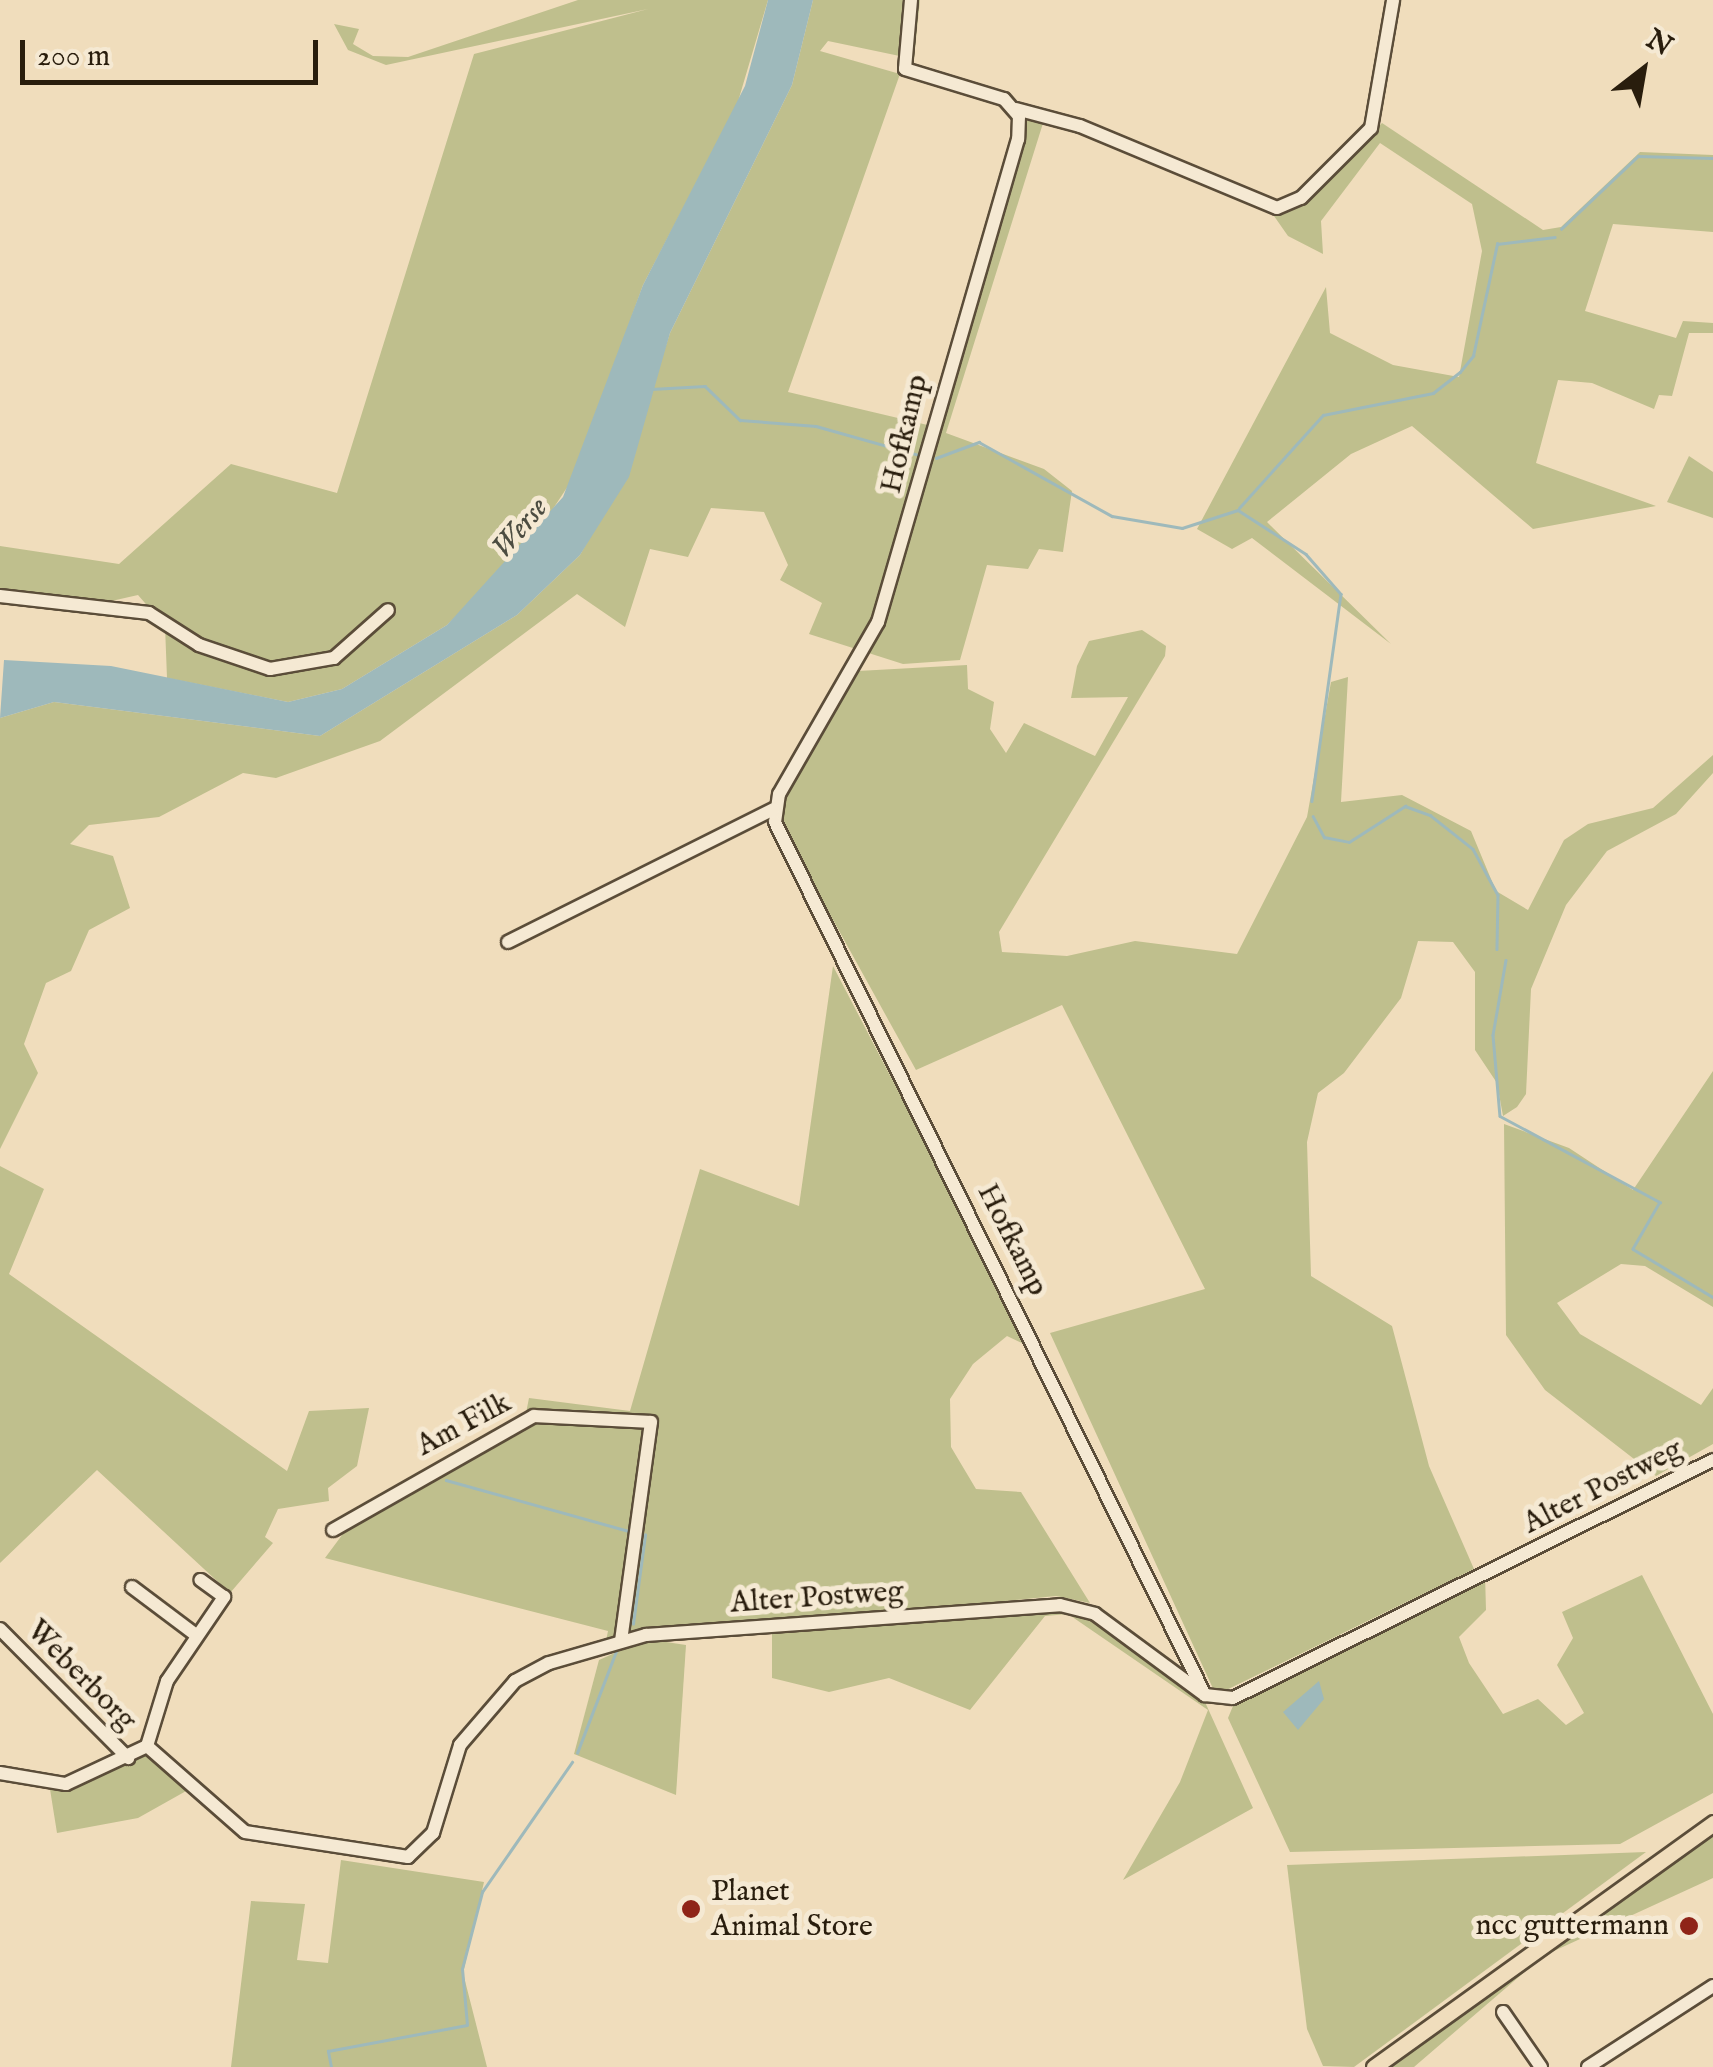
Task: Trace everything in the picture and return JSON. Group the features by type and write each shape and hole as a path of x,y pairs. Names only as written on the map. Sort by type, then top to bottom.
{"main road":[{"path":"1374,2067 1713,1823"}],"street":[{"path":"911,0 906,68 1016,109 1080,126 1277,208 1301,198 1372,128 1393,0"},
{"name":"Hofkamp","path":"1016,109 1014,162 945,368 905,544 878,622 774,809 1205,1695"},
{"path":"0,596 149,613 236,661 297,670 361,642 388,610"},
{"path":"508,942 774,809"},
{"name":"Am Filk","path":"334,1530 534,1416 651,1422 621,1641"},
{"name":"Alter Postweg","path":"147,1746 245,1832 408,1857 433,1833 460,1745 515,1681 621,1641 1060,1606 1095,1614 1205,1695 1234,1698 1713,1460"},
{"path":"0,1773 66,1784 147,1746 167,1680 224,1597 201,1580"},
{"path":"132,1587 196,1635"},
{"name":"Weberborg","path":"0,1629 128,1758"},
{"path":"1588,2067 1713,1986"},
{"path":"1503,2012 1541,2067"}],"green space":[{"path":"578,0 768,0 737,105 643,285 574,477 531,542 447,625 342,689 288,702 167,678 165,626 138,595 85,607 0,593 0,546 119,564 231,464 337,493 474,54 648,9 386,65 348,50 334,24 359,29 353,44 373,56 408,57"},
{"path":"813,0 920,0 914,59 828,41 820,51 900,74 788,392 936,427 1026,121 1044,120 946,433 1044,469 1072,491 1063,552 1039,549 1028,569 987,565 960,660 903,664 809,634 822,603 780,580 788,565 764,512 711,508 688,557 650,549 625,627 577,594 380,741 276,778 243,773 159,817 89,825 70,844 113,856 130,908 89,930 71,971 46,983 24,1044 38,1073 0,1149 0,718 54,702 320,736 517,615 580,555 623,478 670,333 792,85"},
{"path":"1382,123 1543,230 1561,227 1640,152 1713,155 1713,232 1613,224 1585,311 1676,338 1683,321 1713,323 1713,333 1689,333 1672,396 1659,395 1654,409 1592,383 1558,380 1536,463 1656,506 1533,529 1412,426 1351,454 1267,522 1391,644 1252,538 1232,549 1197,529 1326,287 1330,333 1393,365 1459,377 1482,251 1472,204 1380,143 1321,221 1323,254 1288,236 1274,216 1303,203"},
{"path":"1689,456 1713,472 1713,518 1667,502"},
{"path":"1142,630 1166,646 1165,656 999,932 1002,952 1067,956 1135,941 1237,954 1307,817 1331,682 1348,677 1341,802 1402,795 1471,831 1496,891 1528,910 1564,840 1588,824 1653,808 1713,755 1713,773 1676,814 1607,851 1566,905 1531,989 1526,1094 1517,1107 1503,1116 1497,1083 1475,1050 1475,972 1453,942 1418,941 1401,998 1344,1073 1318,1093 1307,1142 1311,1276 1392,1326 1429,1466 1474,1569 1216,1695 1050,1333 1205,1289 1062,1005 916,1070 780,824 784,795 858,671 967,665 968,689 994,702 990,729 1006,753 1024,723 1095,756 1128,697 1071,698 1077,666 1089,641"},
{"path":"833,966 1032,1348 1007,1336 973,1364 950,1399 951,1447 976,1489 1021,1492 1090,1603 1056,1596 606,1641 608,1631 325,1558 351,1523 523,1428 529,1398 630,1411 700,1169 799,1206"},
{"path":"1713,1071 1713,1307 1645,1266 1621,1264 1557,1303 1580,1334 1701,1405 1713,1388 1713,1444 1656,1476 1545,1390 1506,1335 1504,1124 1569,1148 1633,1190"},
{"path":"0,1166 44,1189 9,1274 287,1471 309,1411 369,1408 357,1466 328,1488 329,1501 278,1509 265,1537 273,1543 230,1593 97,1470 0,1563"},
{"path":"1485,1574 1486,1610 1459,1637 1469,1663 1503,1714 1538,1699 1566,1725 1584,1713 1557,1665 1573,1638 1562,1612 1642,1575 1713,1714 1713,1793 1620,1844 1290,1852 1228,1718 1233,1706"},
{"path":"1064,1610 1092,1617 1205,1702 1253,1808 1123,1880 1180,1782 1208,1710 1068,1614 1045,1616 970,1710 889,1678 829,1692 772,1678 772,1633"},
{"path":"646,1639 686,1645 676,1795 574,1754 599,1660"},
{"path":"147,1746 195,1786 138,1818 57,1833 49,1783 66,1784"},
{"path":"1713,1830 1713,1878 1543,1956 1414,2067 1385,2067"},
{"path":"1646,1852 1354,2067 1323,2066 1307,2029 1287,1865"},
{"path":"341,1860 484,1882 463,1973 487,2067 231,2067 251,1901 305,1904 297,1960 328,1963"}],"water":[{"path":"768,0 813,0 792,85 670,333 629,477 580,555 517,615 320,736 54,702 0,718 4,660 111,666 288,702 342,689 447,625 563,497 643,285 745,86"},
{"path":"1319,1681 1324,1699 1298,1730 1283,1712"}],"waterway":[{"path":"1561,229 1638,156 1713,158"},
{"path":"1239,508 1323,415 1433,393 1460,372 1473,356 1497,244 1555,237"},
{"path":"651,389 705,386 740,420 816,426 919,455"},
{"path":"936,458 979,442 1112,516 1182,528 1238,510 1306,554 1341,594 1312,801"},
{"path":"1313,816 1324,837 1349,842 1405,806 1430,815 1473,849 1498,895 1497,949"},
{"path":"1506,960 1493,1035 1500,1116 1660,1202 1633,1249 1713,1297"},
{"path":"446,1480 632,1532"},
{"path":"633,1624 645,1535"},
{"path":"577,1753 617,1649"},
{"path":"331,2067 328,2051 467,2025 462,1969 482,1892 572,1762"}],"place":[{"name":"Planet Animal Store","path":"691,1909"},
{"name":"ncc guttermann","path":"1689,1926"}],"water label":[{"name":"Werse","path":"521,529"}]}
